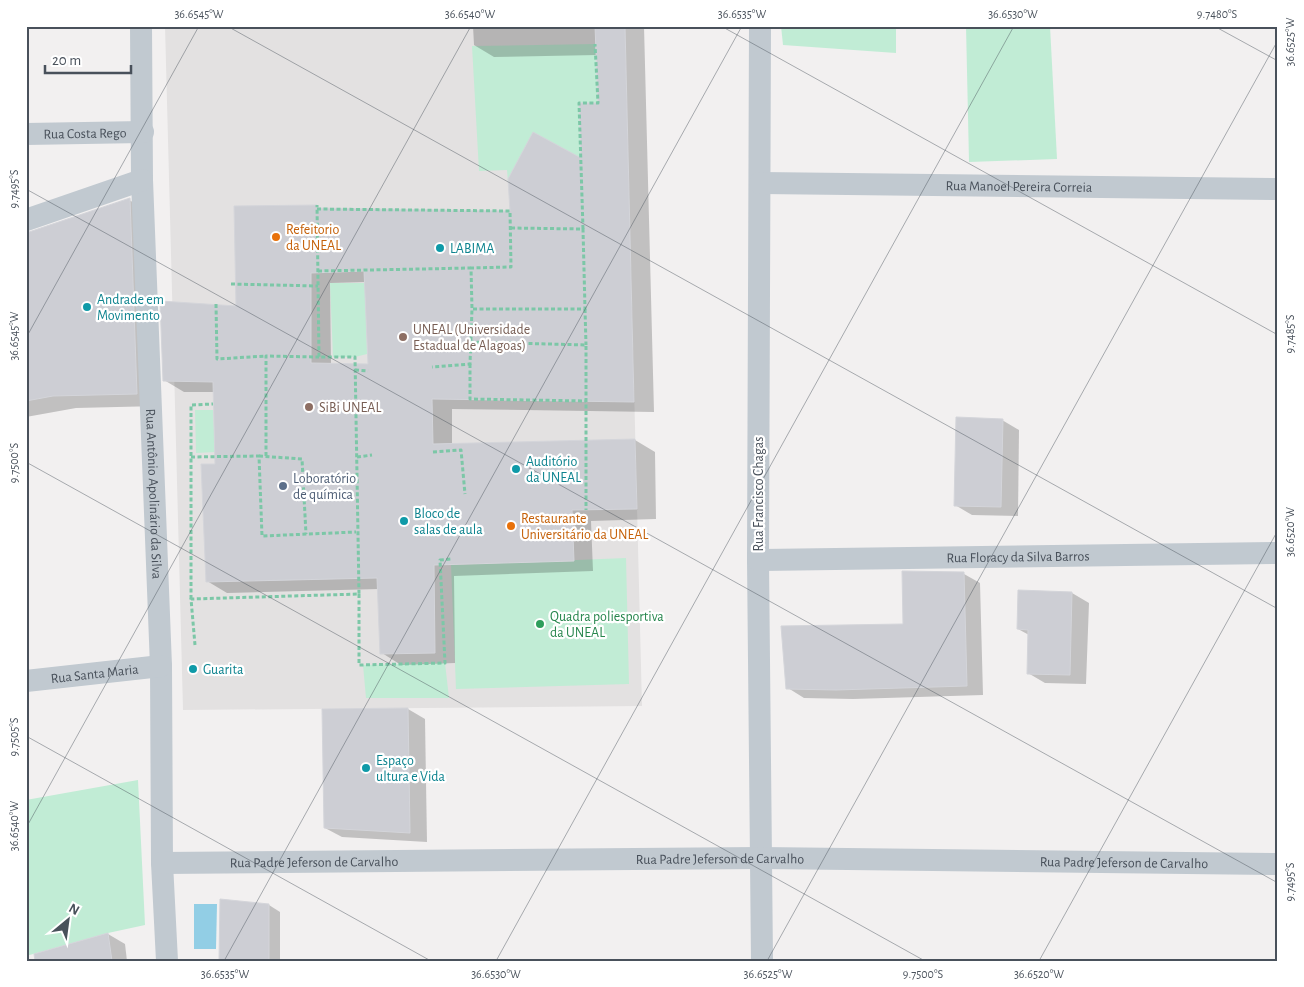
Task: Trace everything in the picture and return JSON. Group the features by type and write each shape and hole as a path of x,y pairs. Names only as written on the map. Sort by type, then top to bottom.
{"street":[{"name":"Rua Antônio Apolinário da Silva","path":"141,26 142,180 161,666 162,863 166,961"},
{"name":"Rua Francisco Chagas","path":"760,26 758,560 762,961"},
{"name":"Rua Costa Rego","path":"26,134 143,132"},
{"path":"26,220 142,180"},
{"name":"Rua Manoel Pereira Correia","path":"760,183 1278,188"},
{"name":"Rua Floracy da Silva Barros","path":"758,560 1278,553"},
{"name":"Rua Santa Maria","path":"26,681 161,666"},
{"name":"Rua Padre Jeferson de Carvalho","path":"162,863 760,858 1278,864"}],"path":[{"path":"586,510 586,345 579,103 598,103 595,44"},
{"path":"318,270 512,267 510,211 317,207 319,357"},
{"path":"511,228 583,229"},
{"path":"471,268 470,399 586,401"},
{"path":"231,284 318,286"},
{"path":"216,304 217,359 266,356 355,357 359,665 445,663 440,560 451,559"},
{"path":"472,309 585,310"},
{"path":"470,342 586,345"},
{"path":"266,356 266,456"},
{"path":"432,367 470,364"},
{"path":"355,370 368,371"},
{"path":"195,645 191,599 191,406 213,404"},
{"path":"433,452 460,450 465,494"},
{"path":"356,457 372,455"},
{"path":"259,456 262,536 356,532"},
{"path":"191,458 266,456 302,459 306,534"},
{"path":"191,599 359,594"}],"shaded area":[{"name":"UNEAL (Universidade Estadual de Alagoas)","path":"165,26 625,26 642,706 183,710"},
{"path":"783,960 893,960 893,961"}],"green space":[{"path":"781,26 896,26 896,53 783,45"},
{"path":"966,26 1050,26 1057,159 969,162"},
{"path":"595,44 598,103 579,103 581,182 508,182 507,170 479,171 472,46"},
{"path":"330,283 365,283 367,354 355,357 333,357"},
{"path":"195,410 213,410 215,452 196,453"},
{"name":"Quadra poliesportiva da UNEAL","path":"626,558 629,684 456,689 451,565"},
{"path":"445,663 449,698 366,698 363,665"},
{"path":"138,780 145,925 108,933 26,956 26,800"}],"water":[{"path":"194,904 217,904 216,949 194,949"}],"building":[{"path":"595,26 625,26 634,402 432,399 433,444 635,439 637,509 572,510 574,561 434,565 435,653 380,654 377,578 206,582 201,464 215,464 213,382 163,381 160,301 236,306 234,206 317,205 317,208 510,211 508,179 533,132 581,158 579,103 598,103","holes":["364,271 368,364 311,363 311,273"]},
{"name":"Andrade em Movimento","path":"130,198 137,394 53,396 26,401 26,233"},
{"path":"956,417 1003,419 1001,507 954,506"},
{"path":"902,571 964,572 967,686 836,690 786,689 781,626 903,624"},
{"path":"1018,590 1072,592 1070,675 1027,674 1028,630 1017,629"},
{"name":"Espaço ultura e Vida","path":"408,708 410,833 324,828 322,709"},
{"path":"220,899 269,904 269,961 219,961"},
{"path":"108,933 112,961 35,961 34,954"}],"place":[{"name":"Refeitorio da UNEAL","path":"276,237"},
{"name":"LABIMA","path":"440,248"},
{"name":"Andrade em Movimento","path":"87,307"},
{"name":"UNEAL (Universidade Estadual de Alagoas)","path":"403,337"},
{"name":"SiBi UNEAL","path":"309,407"},
{"name":"Auditório da UNEAL","path":"516,469"},
{"name":"Loboratório de química","path":"283,486"},
{"name":"Bloco de salas de aula","path":"404,521"},
{"name":"Restaurante Universitário da UNEAL","path":"511,526"},
{"name":"Quadra poliesportiva da UNEAL","path":"540,624"},
{"name":"Guarita","path":"193,669"},
{"name":"Espaço ultura e Vida","path":"366,768"}]}
